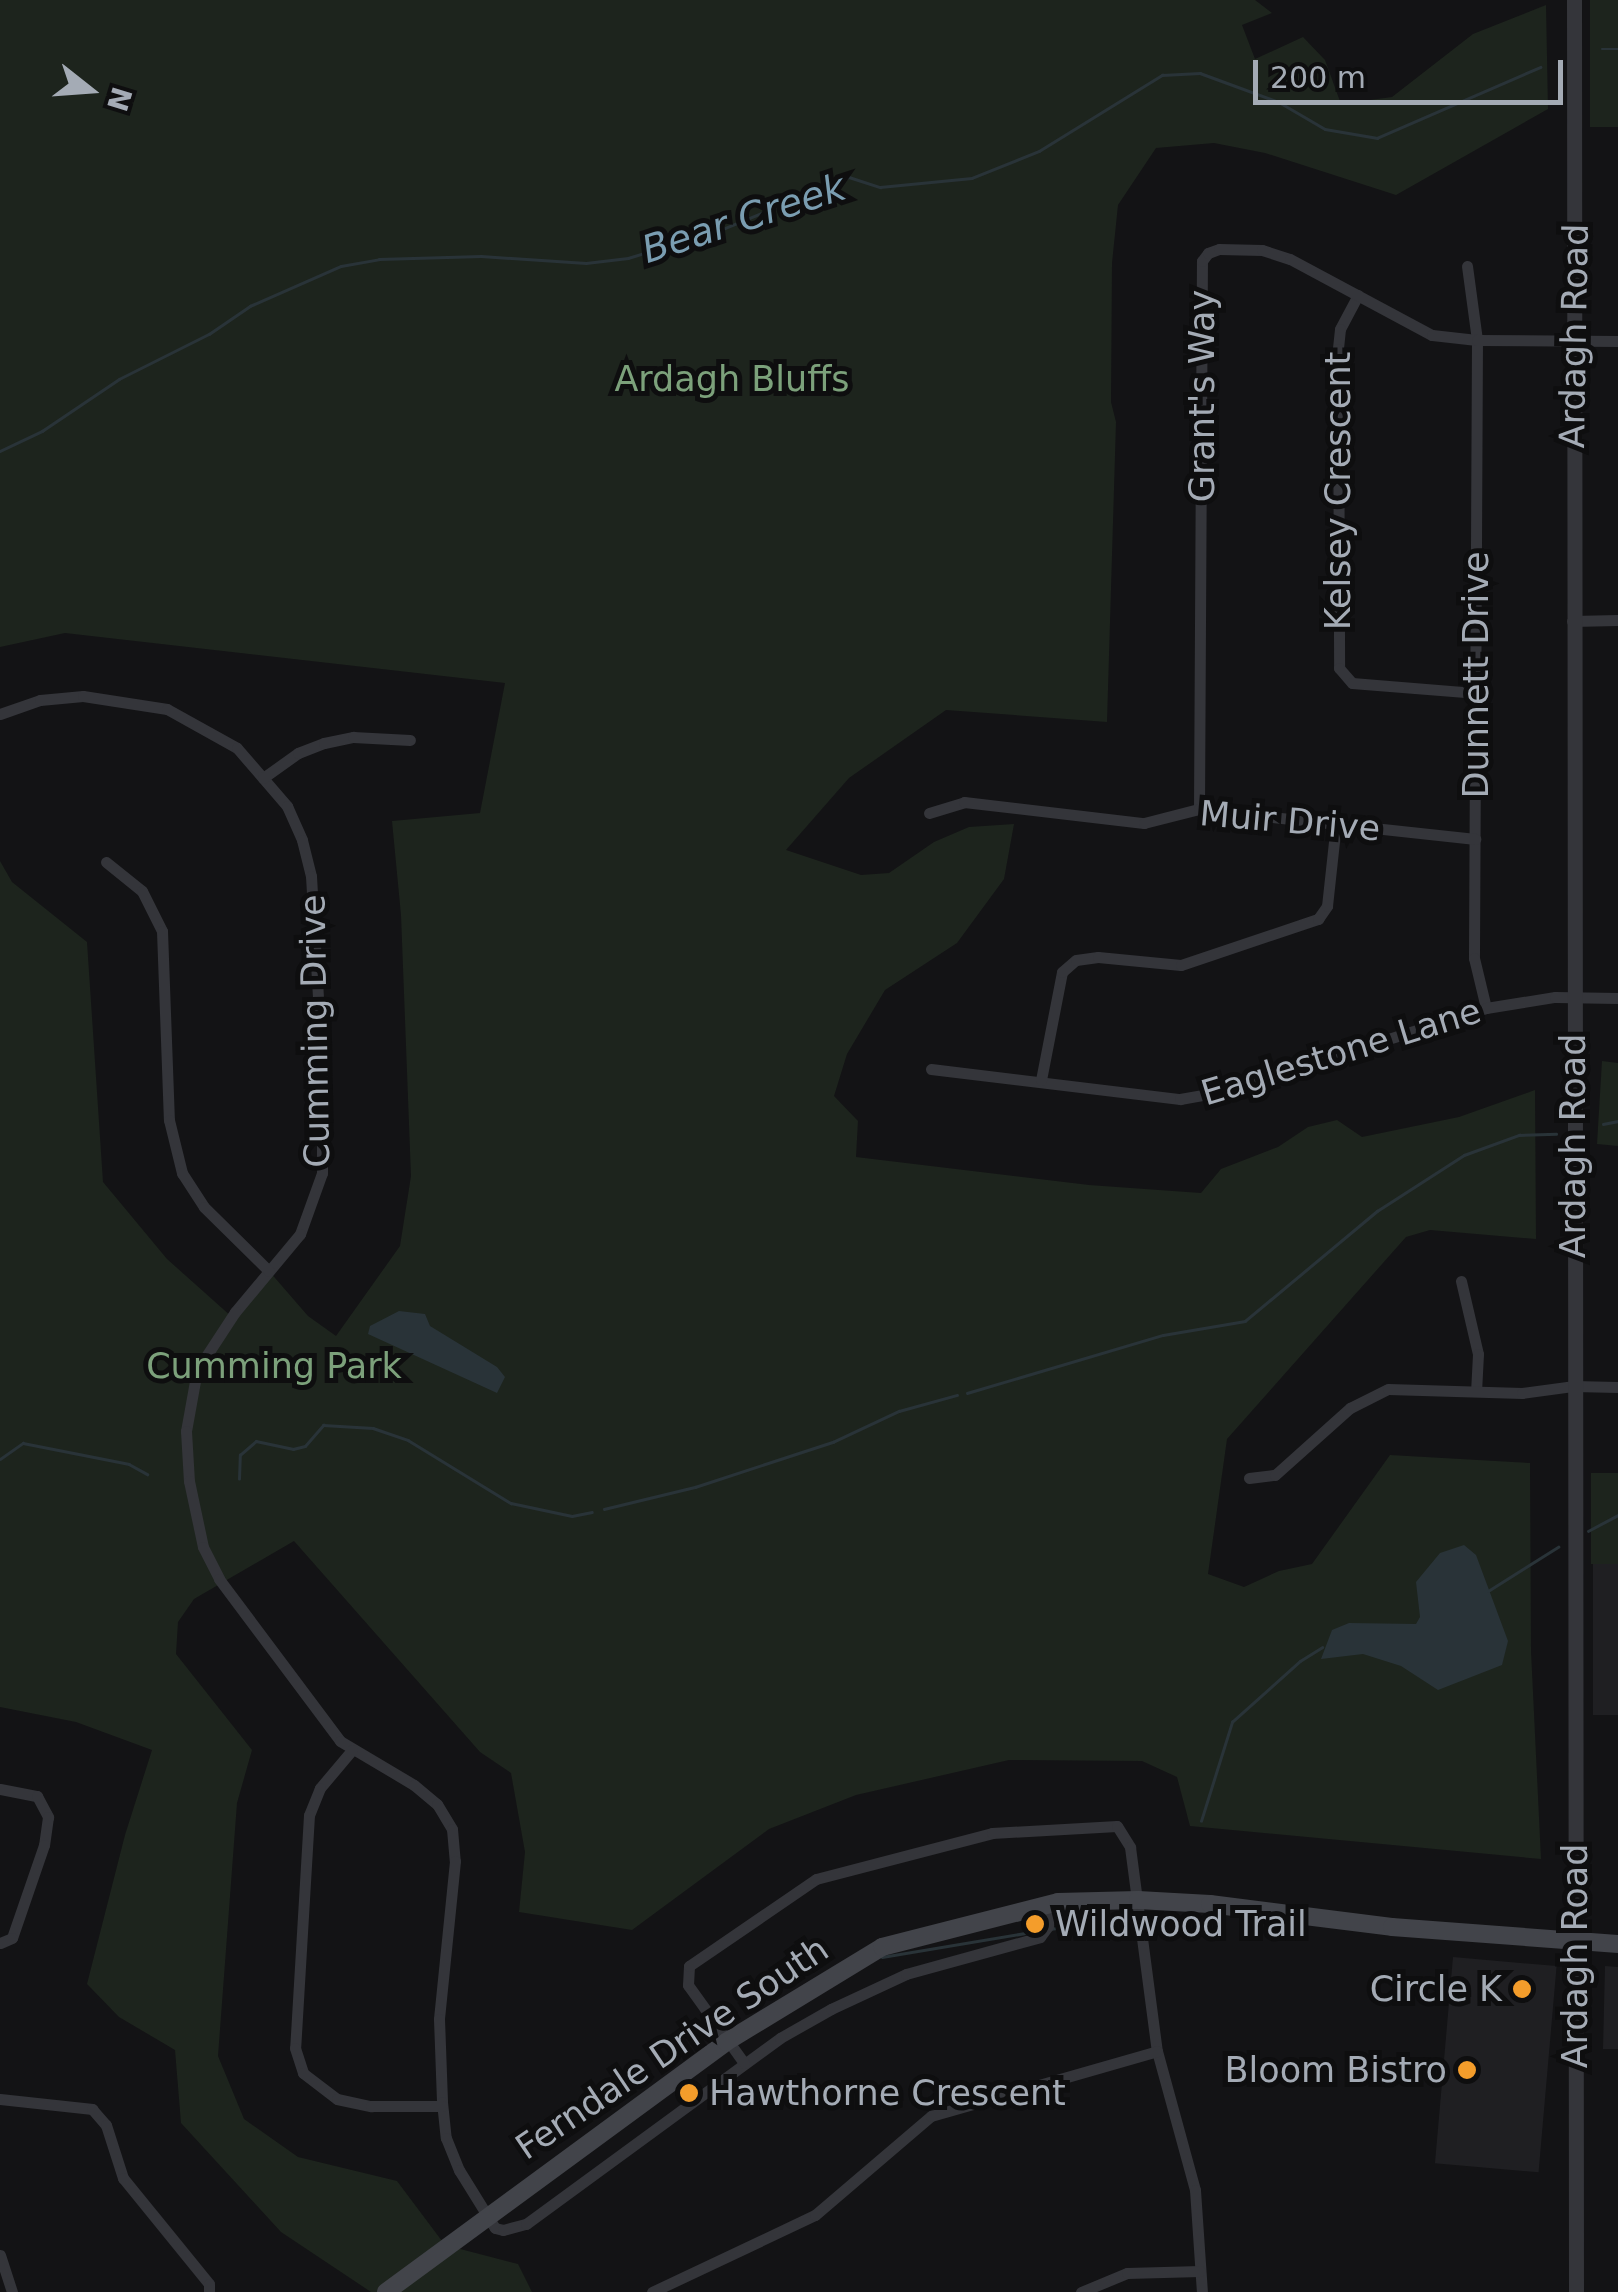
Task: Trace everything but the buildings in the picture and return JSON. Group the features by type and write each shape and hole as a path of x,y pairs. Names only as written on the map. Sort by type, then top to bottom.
{"main road":[{"name":"Ferndale Drive South","path":"386,2292 486,2214 726,2042 882,1947 1050,1904 1138,1900 1392,1927 1618,1944"}],"street":[{"name":"Ardagh Road","path":"1574,0 1576,2292"},
{"name":"Grant's Way","path":"1199,809 1202,261 1219,249 1262,250 1290,259 1432,335 1477,340 1618,341"},
{"name":"Dunnett Drive","path":"1467,266 1477,340 1474,958 1486,1008"},
{"name":"Kelsey Crescent","path":"1358,295 1340,329 1338,349 1339,668 1352,683 1475,693"},
{"path":"1572,621 1618,620"},
{"name":"Cumming Drive","path":"0,714 40,700 83,696 167,709 237,748 263,778 287,806 311,876 322,1068 322,1173 300,1234 197,1370 186,1432 189,1481 203,1548 219,1578 340,1741 414,1784 438,1804 452,1829 454,1861 440,2018 442,2106 446,2138 459,2170 486,2214"},
{"path":"263,778 298,753 324,742 354,737 410,740"},
{"name":"Muir Drive","path":"929,812 964,802 1144,822 1199,809 1474,839"},
{"path":"1042,1080 1062,972 1076,960 1098,957 1181,964 1318,919 1327,906 1336,823"},
{"path":"106,862 142,891 162,930 169,1120 177,1159 204,1207 269,1272"},
{"name":"Eaglestone Lane","path":"931,1069 1180,1099 1220,1092 1486,1008 1572,996 1618,998"},
{"path":"1460,1281 1478,1354 1476,1390"},
{"path":"1249,1478 1275,1475 1350,1408 1374,1394 1406,1386 1522,1393 1573,1386 1618,1388"},
{"path":"352,1750 320,1788 309,1815 293,2024 295,2051 302,2074 336,2099 371,2106 442,2106"},
{"path":"0,1789 37,1796 48,1818 44,1845 12,1938 0,1942"},
{"path":"744,2064 688,1985 689,1966 816,1879 992,1833 1118,1826 1130,1847 1157,2051 1195,2190 1202,2292"},
{"path":"486,2214 503,2230 526,2224 780,2038 876,1986 958,1956 1040,1937 1048,1926 1050,1904"},
{"path":"652,2292 815,2215 931,2116 1157,2051"},
{"path":"0,2099 92,2109 106,2126 123,2178 209,2284 208,2292"},
{"path":"0,2255 12,2292"},
{"path":"1082,2292 1128,2274 1200,2271"}],"shaded area":[{"path":"399,1311 425,1314 430,1326 497,1367 505,1377 497,1393 368,1334 370,1326"},
{"path":"1464,1545 1476,1555 1508,1641 1502,1665 1438,1690 1401,1666 1363,1654 1321,1659 1332,1630 1349,1623 1416,1624 1420,1617 1416,1582 1440,1553"},
{"path":"1593,1564 1618,1564 1618,1715 1593,1715"},
{"path":"1453,1957 1557,1966 1539,2172 1435,2163"},
{"path":"1605,1966 1618,1967 1618,2049 1603,2049"}],"green space":[{"name":"Ardagh Bluffs","path":"0,0 1255,0 1272,13 1242,25 1255,59 1303,37 1325,60 1341,104 1392,97 1473,34 1546,5 1548,109 1396,195 1265,153 1214,143 1156,148 1118,205 1112,263 1111,402 1116,422 1107,722 946,710 849,778 786,850 861,875 889,873 934,842 969,827 1014,824 1004,879 957,943 885,990 847,1054 834,1096 858,1121 856,1157 1089,1185 1201,1193 1221,1169 1278,1147 1308,1127 1337,1120 1362,1137 1459,1117 1535,1090 1536,1239 1430,1230 1406,1237 1227,1439 1208,1574 1244,1587 1279,1571 1312,1564 1390,1455 1530,1463 1531,1651 1541,1859 1190,1826 1177,1777 1142,1761 1009,1760 856,1795 769,1829 632,1930 519,1912 525,1852 511,1773 480,1752 294,1541 194,1599 178,1622 176,1654 252,1750 237,1803 218,2056 244,2119 298,2157 397,2181 445,2245 518,2264 532,2292 371,2292 281,2232 181,2123 175,2050 119,2017 87,1984 125,1835 152,1750 76,1722 0,1707 0,861 12,882 87,942 103,1182 167,1259 232,1317 269,1271 308,1316 336,1336 400,1246 411,1176 401,915 392,821 480,813 505,683 65,633 0,647"},
{"path":"1590,0 1618,0 1618,127 1590,127"},
{"path":"1602,1061 1618,1063 1618,1146 1597,1144"},
{"path":"1591,1473 1618,1473 1618,1564 1591,1564"}],"waterway":[{"name":"Bear Creek","path":"1602,49 1618,49"},
{"name":"Bear Creek","path":"0,451 42,431 119,379 209,334 250,306 341,266 379,259 481,256 586,263 628,258 723,229 849,177 880,187 972,178 1039,151 1162,75 1200,73 1279,102 1325,129 1377,138 1540,67"},
{"path":"1603,1124 1618,1121"},
{"path":"967,1393 1163,1335 1245,1321 1377,1211 1464,1155 1519,1135 1556,1134"},
{"path":"604,1509 695,1487 833,1442 899,1411 957,1395"},
{"path":"239,1479 240,1455 256,1441 293,1449 305,1446 323,1425 373,1428 408,1440 511,1503 572,1516 592,1512"},
{"path":"0,1459 23,1443 129,1464 147,1474"},
{"path":"1588,1531 1618,1515"},
{"path":"1488,1591 1558,1547"},
{"path":"1201,1821 1232,1722 1300,1661 1322,1647"},
{"path":"1050,1929 1136,1916"},
{"path":"1144,1916 1181,1920"},
{"path":"882,1957 1037,1931"}],"place":[{"name":"Wildwood Trail","path":"1035,1924"},
{"name":"Circle K","path":"1522,1989"},
{"name":"Bloom Bistro","path":"1467,2070"},
{"name":"Hawthorne Crescent","path":"689,2093"}],"park label":[{"name":"Cumming Park","path":"274,1366"}]}
